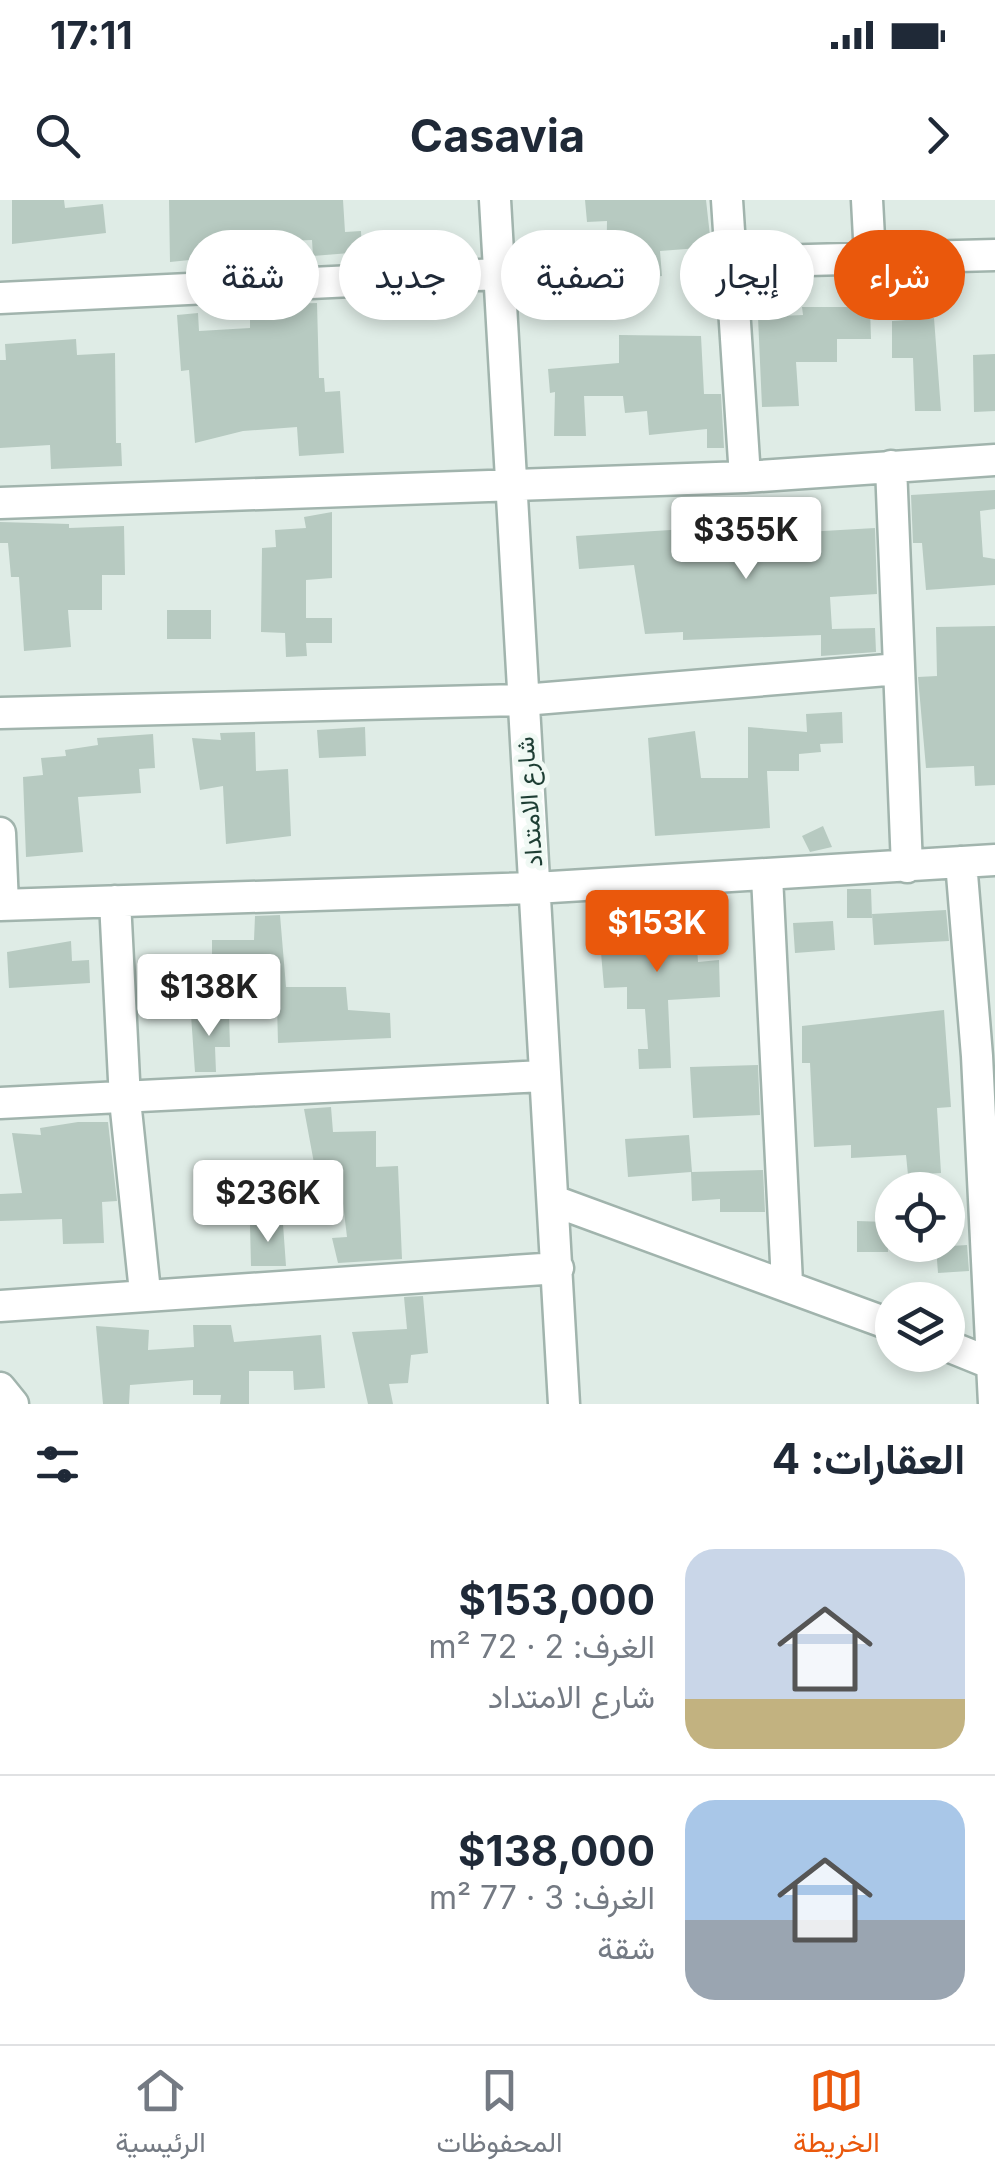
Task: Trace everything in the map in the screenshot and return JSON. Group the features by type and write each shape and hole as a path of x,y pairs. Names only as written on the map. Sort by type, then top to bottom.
{"street":[{"name":"شارع الامتداد","path":"495,200 564,1404"},
{"path":"727,200 728,230"},
{"path":"866,200 868,230"},
{"path":"965,255 995,255"},
{"path":"0,298 498,274"},
{"path":"734,320 745,477"},
{"path":"0,504 745,477 995,460"},
{"path":"891,466 907,867"},
{"path":"0,714 523,700 900,669"},
{"path":"0,834 2,905 535,888 995,860"},
{"path":"961,862 986,1056 994,1404"},
{"path":"766,876 786,1283"},
{"path":"115,901 125,1100 145,1292"},
{"path":"0,1104 544,1076"},
{"path":"554,1201 875,1318"},
{"path":"0,1306 145,1292 558,1268"},
{"path":"965,1353 993,1364"},
{"path":"0,1388 14,1404"}],"building":[{"path":"12,200 64,200 65,208 103,204 106,233 12,244"},
{"path":"169,200 343,200 345,230 339,230 339,254 319,256 319,230 186,230 186,260 170,262"},
{"path":"585,200 706,200 709,230 680,230 680,249 660,251 660,230 607,230 607,221 587,222"},
{"path":"814,307 834,307 834,320 870,320 871,339 837,339 837,362 796,362 799,406 762,407 758,320 814,320"},
{"path":"177,315 198,320 199,331 250,328 250,320 317,320 319,378 324,378 325,392 340,391 344,453 299,456 297,427 243,431 195,443 189,370 181,371"},
{"path":"934,320 941,411 915,411 913,358 892,358 892,321"},
{"path":"619,335 701,336 704,394 721,394 724,448 707,448 707,429 649,435 647,411 625,413 623,396 584,396 586,436 554,436 555,392 550,393 548,369 619,363"},
{"path":"76,339 77,355 115,353 116,443 121,443 122,466 51,469 50,445 0,448 0,360 6,360 5,344"},
{"path":"995,354 995,411 974,412 973,355"},
{"path":"995,490 995,509 980,511 983,557 995,559 995,585 926,590 922,543 913,543 911,495"},
{"path":"332,512 332,578 306,580 306,618 332,618 332,643 306,643 307,656 286,657 285,633 261,632 262,548 276,547 275,530 306,528 304,517"},
{"path":"0,522 69,524 69,528 124,526 125,575 102,575 102,610 68,610 71,647 24,651 19,577 11,577 8,543 0,543"},
{"path":"806,526 806,532 875,528 877,594 830,597 832,629 875,628 876,652 821,656 821,635 683,640 683,632 645,634 634,565 579,569 576,536 686,529 686,548 735,547 734,527"},
{"path":"167,610 211,610 211,639 167,639"},
{"path":"995,626 995,785 975,786 974,766 926,768 918,677 937,676 936,627"},
{"path":"842,712 843,743 820,744 821,752 799,754 799,771 767,771 770,828 655,836 648,738 695,731 701,778 748,778 748,727 807,732 806,714"},
{"path":"365,727 366,756 319,758 317,730"},
{"path":"255,732 256,771 288,769 291,836 226,844 223,786 200,790 192,738 221,740 220,733"},
{"path":"153,734 155,768 139,769 141,793 78,797 83,852 26,857 23,777 43,775 41,758 66,756 65,750 98,745 97,738"},
{"path":"823,826 832,847 810,852 802,836"},
{"path":"847,889 871,889 872,918 847,918"},
{"path":"946,910 949,941 874,945 872,914"},
{"path":"280,915 286,987 346,987 348,1010 390,1013 391,1038 278,1043 277,1004 258,1004 257,971 212,972 212,940 254,940 255,916"},
{"path":"695,915 698,962 719,960 720,997 668,1000 671,1068 639,1069 638,1049 648,1049 645,1009 627,1009 627,987 604,988 599,929"},
{"path":"833,921 835,950 795,953 793,923"},
{"path":"71,941 72,961 89,960 90,983 9,988 7,952"},
{"path":"944,1010 951,1107 937,1108 941,1172 908,1172 906,1155 851,1158 851,1145 814,1147 810,1063 802,1063 802,1026"},
{"path":"229,1014 230,1047 215,1047 216,1072 195,1072 191,1015"},
{"path":"758,1065 760,1115 693,1118 690,1067"},
{"path":"331,1107 333,1132 376,1131 376,1167 398,1166 402,1259 338,1263 332,1238 347,1237 339,1170 316,1174 304,1109"},
{"path":"108,1122 117,1201 102,1202 104,1243 63,1244 62,1219 0,1221 0,1194 22,1193 12,1133 41,1135 40,1128"},
{"path":"689,1135 692,1172 763,1170 765,1212 720,1212 720,1199 692,1201 691,1172 628,1177 625,1139"},
{"path":"237,1177 239,1207 210,1209 208,1179"},
{"path":"857,1221 875,1222 875,1252 857,1252"},
{"path":"283,1224 286,1266 251,1266 250,1225"},
{"path":"965,1245 969,1271 938,1273 937,1262 965,1262"},
{"path":"423,1296 428,1353 411,1355 408,1383 389,1384 393,1404 368,1404 352,1332 407,1329 404,1297"},
{"path":"193,1325 231,1325 234,1342 321,1335 325,1388 294,1390 293,1371 249,1371 249,1404 220,1404 221,1395 193,1395 193,1380 130,1385 129,1404 103,1404 96,1326 149,1330 148,1350 194,1347"}]}
